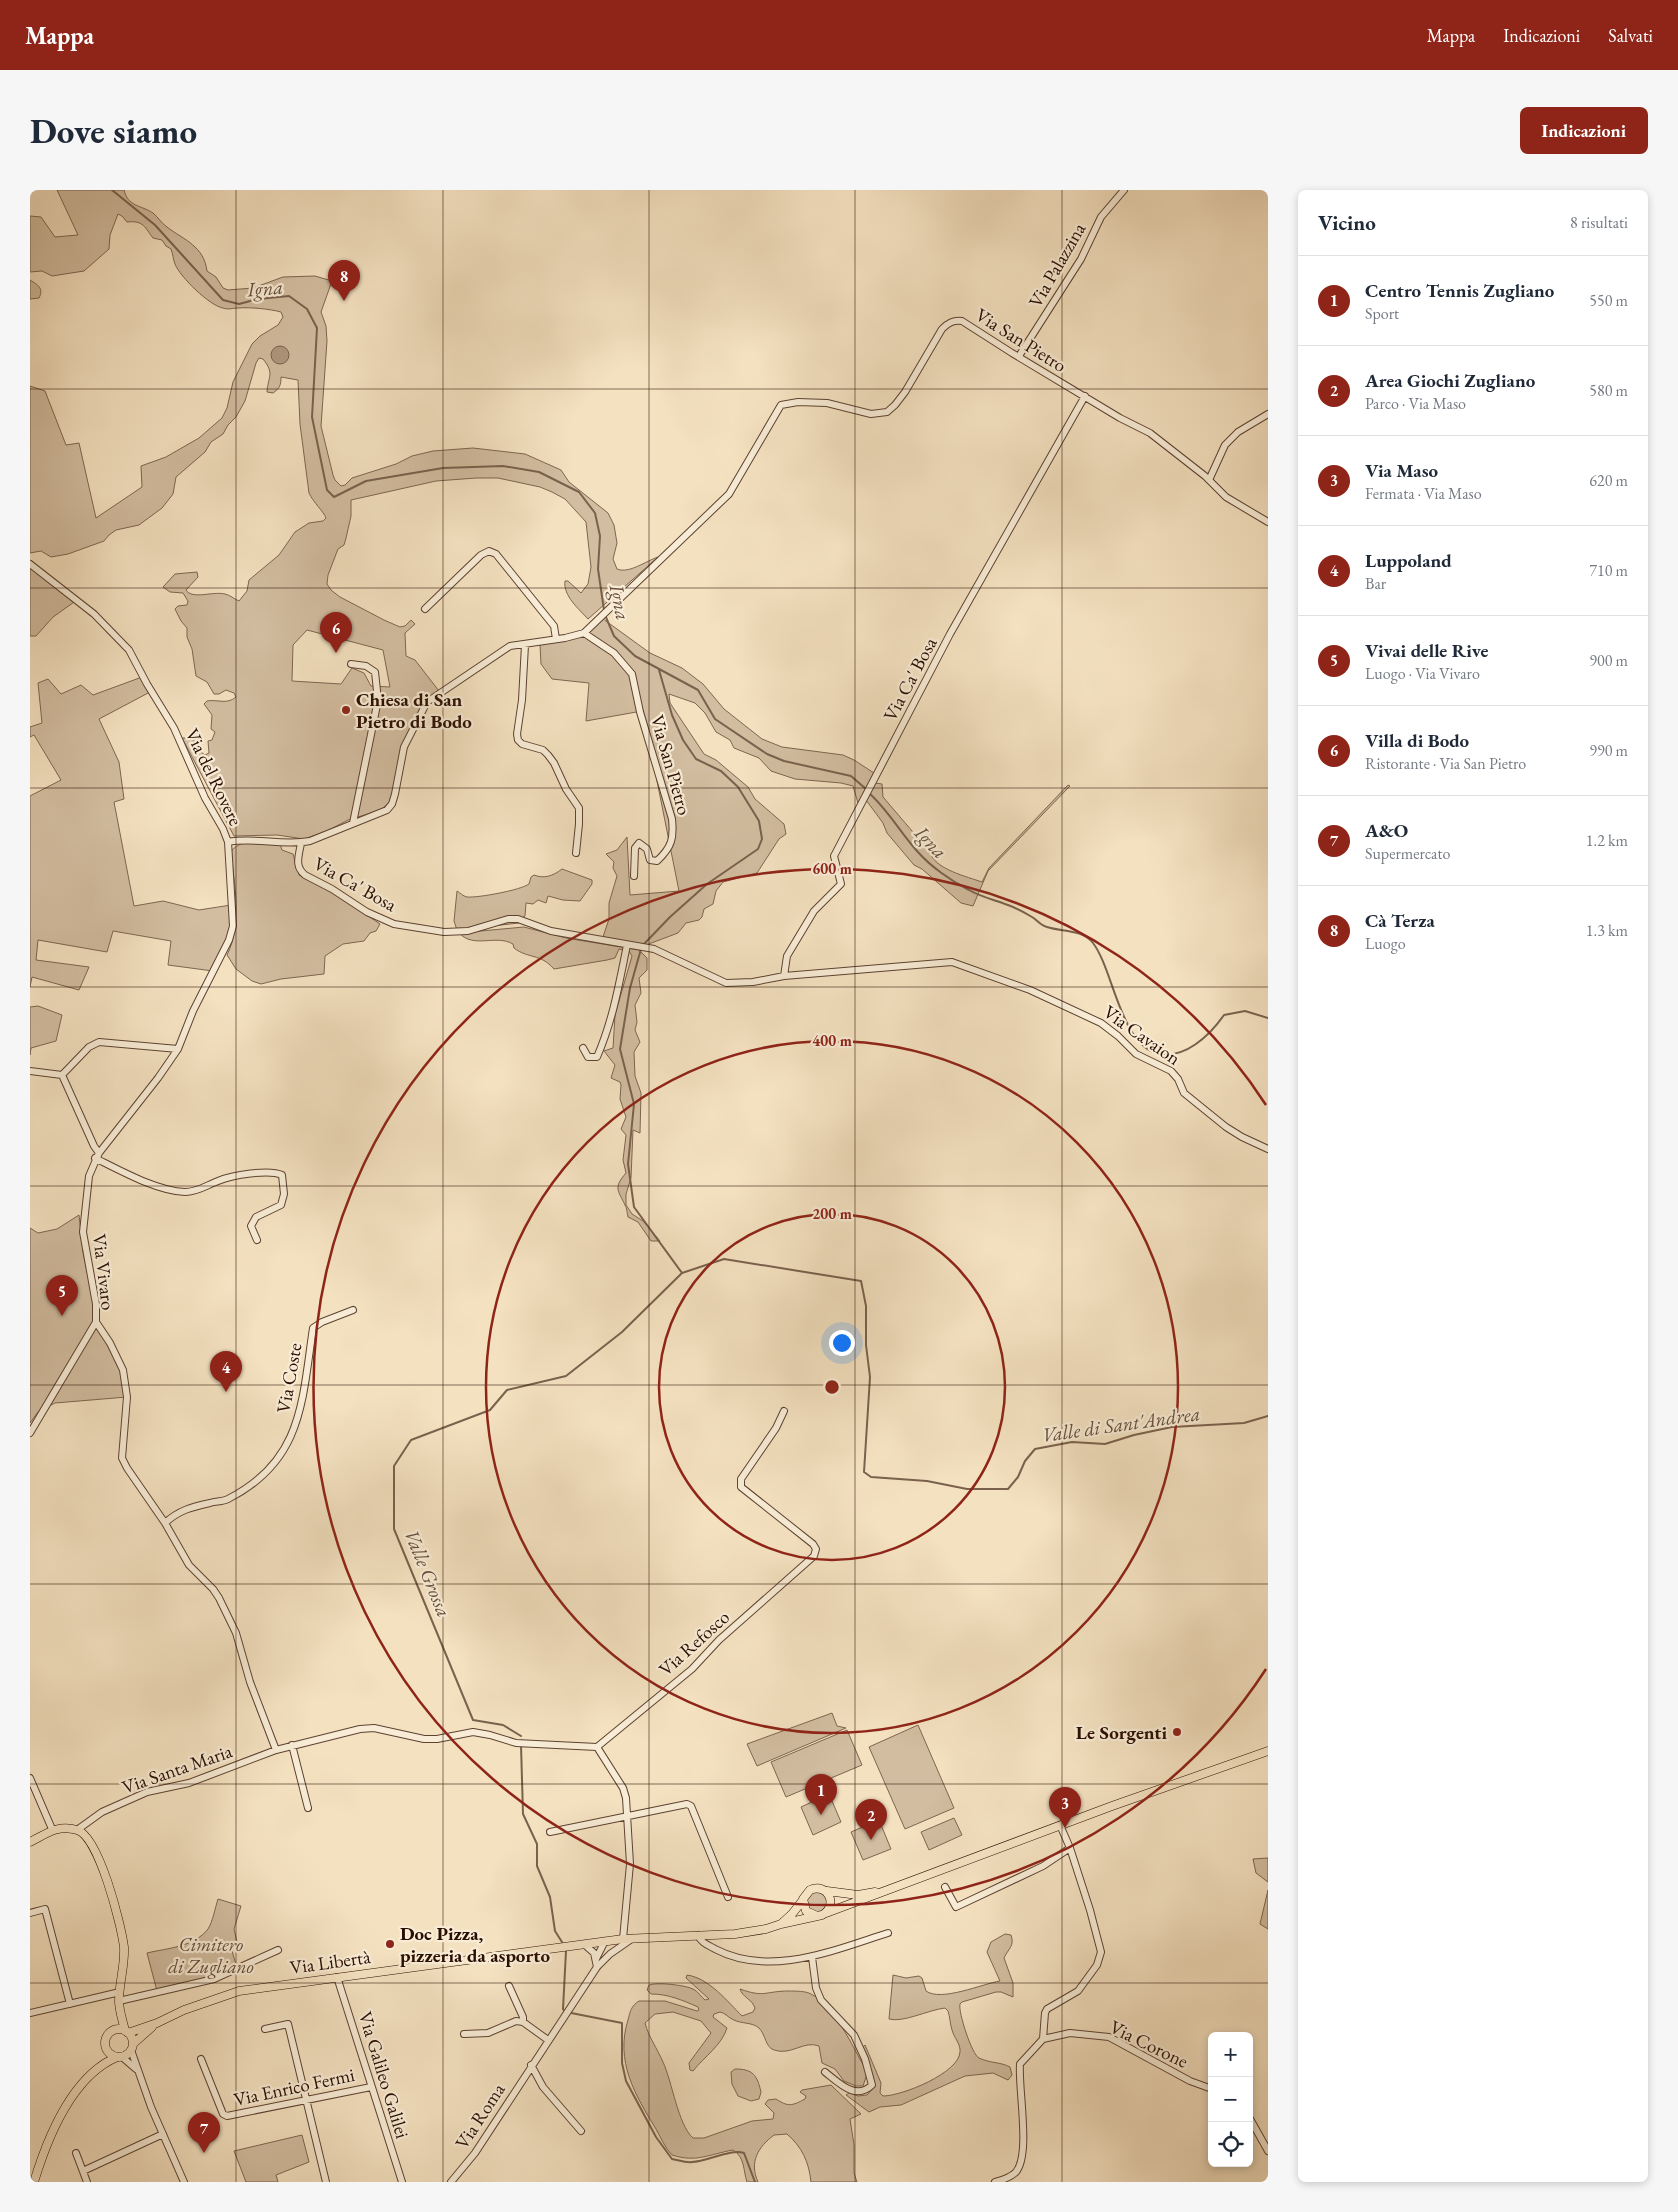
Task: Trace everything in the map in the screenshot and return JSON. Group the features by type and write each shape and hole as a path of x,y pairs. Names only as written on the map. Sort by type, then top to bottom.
{"main road":[{"path":"803,1900 806,1911 816,1916 826,1913 868,1898 889,1888 1268,1751"},
{"path":"30,1842 52,1829 65,1828 77,1830 84,1832 90,1839 100,1859 121,1934 124,1962 120,2005 132,2047 120,2057 98,2069 82,2085 57,2122 34,2182"},
{"path":"781,1924 792,1914 806,1893 814,1888 858,1894 889,1888"},
{"path":"826,1913 831,1904 830,1895 827,1891"},
{"name":"Via Libertà","path":"127,2032 156,2023 184,2010 239,1991 605,1941 735,1934 766,1929 816,1916"},
{"path":"98,2069 106,2049 106,2037 112,2031 120,2005"},
{"name":"Via Libertà","path":"132,2047 156,2023"},
{"path":"112,2031 127,2032"},
{"path":"106,2049 110,2055 120,2057"}],"street":[{"name":"Via Palazzina","path":"1019,356 1081,259 1102,217 1124,190"},
{"name":"Via San Pietro","path":"634,876 635,848 639,843 647,849 650,860 657,862 667,852 674,836 672,819 640,712 632,674 614,653 584,633 729,494 781,406 798,402 827,403 870,414 887,412 905,392 942,329 948,323 956,320 962,321 1084,396 1150,433 1209,480 1226,498 1268,522"},
{"name":"Via Ca' Bosa","path":"784,976 787,956 814,911 841,884 834,856 950,634 1084,396"},
{"path":"1209,480 1225,445 1238,432 1268,414"},
{"path":"425,609 481,555 489,551 496,554 554,626 556,639"},
{"name":"Via del Rovere","path":"30,564 94,614 129,650 146,684 174,728 205,798 223,828 228,842 233,926 224,952 193,1011 178,1049"},
{"path":"228,842 254,840 301,843 387,810 392,804 404,747 427,702 479,668 500,651 516,644 525,645 584,633"},
{"path":"525,645 518,740 522,744 543,750 548,755 566,789 579,808 580,824 576,853"},
{"path":"351,664 366,666 375,672 378,700 353,822"},
{"name":"Via Ca' Bosa","path":"301,843 297,863 300,870 367,912 394,924 444,932 468,931 508,919 518,919 551,930 654,949 726,983 753,982 784,976 952,962"},
{"path":"583,1048 588,1057 597,1057 608,1032 615,1009 627,945"},
{"name":"Via Cavaion","path":"952,962 1043,996 1101,1022 1136,1054 1171,1071 1178,1079 1184,1093 1226,1127 1268,1149"},
{"path":"30,1071 62,1075 74,1065 89,1047 99,1042 178,1049"},
{"name":"Via Vivaro","path":"30,1433 96,1322 95,1296 83,1232 88,1183 97,1156 158,1078 178,1049"},
{"path":"62,1075 97,1156 165,1188 186,1192 206,1187 224,1179 260,1173 277,1172 282,1175 284,1194 281,1205 256,1217 251,1226 257,1240"},
{"name":"Via Coste","path":"165,1523 176,1512 225,1500 248,1488 264,1475 280,1457 298,1420 313,1328 322,1322 353,1310"},
{"path":"96,1322 115,1351 123,1370 127,1397 122,1458 165,1523 188,1565 213,1588 225,1610 236,1633 250,1682 276,1750"},
{"name":"Via Refosco","path":"597,1747 692,1669 719,1640 814,1556 816,1550 813,1544 741,1487 741,1479 776,1428 784,1411"},
{"name":"Via Santa Maria","path":"77,1830 102,1812 147,1792 189,1783 292,1745 360,1729 374,1728 424,1739 437,1739 473,1732 516,1743 597,1747"},
{"path":"292,1745 308,1808"},
{"path":"597,1747 623,1788 628,1816 630,1864 623,1939"},
{"path":"30,1778 52,1829"},
{"path":"550,1832 687,1804 691,1806 728,1897"},
{"path":"995,2182 1006,2179 1015,2173 1020,2165 1023,2118 1020,2064 1043,2039 1047,2009 1078,1991 1097,1965 1101,1952 1070,1848 1060,1826"},
{"path":"945,1887 956,1908 1043,1866 1070,1848"},
{"path":"30,1913 46,1909 70,2004"},
{"path":"698,1935 702,1942 735,1958 753,1961 796,1960 812,1957 888,1932"},
{"name":"Via Roma","path":"451,2182 475,2153 597,1967 610,1954 633,1938"},
{"path":"605,1941 610,1954"},
{"path":"596,1959 605,1941"},
{"path":"584,1944 594,1953 597,1967"},
{"path":"120,2005 214,1980 278,1950"},
{"path":"812,1957 818,1994 821,2000 854,2035 865,2059 872,2085 867,2090 860,2092 845,2088 825,2072"},
{"name":"Via Galileo Galilei","path":"336,1977 402,2182"},
{"path":"509,1986 523,2017 523,2022"},
{"path":"30,2013 120,1992"},
{"path":"464,2034 488,2033 516,2022 523,2022 548,2040"},
{"path":"265,2029 288,2024 326,2182"},
{"name":"Via Corone","path":"1043,2039 1070,2033 1108,2037 1190,2081 1208,2088"},
{"path":"132,2047 137,2070 184,2182"},
{"path":"120,2057 137,2070"},
{"name":"Via Enrico Fermi","path":"202,2059 223,2114 228,2116 371,2087"},
{"path":"532,2065 542,2088 581,2131"},
{"path":"1252,2122 1268,2151"},
{"path":"83,2171 163,2134"},
{"path":"76,2153 87,2182"}],"green space":[{"path":"57,190 124,190 132,203 153,213 165,225 192,244 202,255 207,271 216,277 223,288 228,290 253,288 283,277 315,276 332,281 321,312 326,326 327,341 321,426 333,475 341,486 345,485 352,478 396,464 412,456 433,451 473,448 525,454 561,470 569,482 608,513 614,525 617,543 613,559 617,569 627,570 658,557 588,619 572,602 565,587 565,581 568,581 581,593 588,584 591,567 586,522 565,499 552,492 540,487 498,478 476,478 436,481 351,500 351,516 344,545 338,549 328,575 327,584 340,597 400,627 405,626 411,620 415,624 405,633 406,656 415,660 439,691 426,700 401,750 393,798 381,810 348,820 327,831 304,839 277,835 234,836 182,738 194,738 194,747 205,755 209,753 208,741 212,740 215,732 211,729 212,715 204,704 207,701 229,701 236,697 234,693 226,690 219,694 214,694 207,682 196,676 192,649 187,637 187,628 175,609 178,606 187,605 188,601 183,593 170,592 163,587 175,574 197,572 198,577 186,590 189,593 198,595 220,593 229,595 239,601 247,591 249,580 279,555 295,532 309,523 323,521 326,518 309,493 300,424 298,380 281,377 277,390 273,393 267,392 270,372 267,364 263,359 259,358 245,401 236,417 223,434 211,442 205,452 176,477 173,494 162,508 139,525 116,530 104,541 68,554 51,557 41,551 30,553 30,386 45,391 66,445 79,443 96,518 142,487 141,466 166,457 199,438 222,418 227,408 233,382 252,344 260,336 278,325 283,317 281,312 260,308 227,309 217,306 196,290 178,270 171,249 162,240 153,238 141,224 127,222 118,214 110,235 109,249 84,271 52,276 42,271 30,272 30,216 41,217 55,237 78,235","holes":["307,630 383,650 390,687 371,686 364,673 352,668 341,684 292,681 293,645"]},
{"path":"30,280 38,285 40,289 39,298 30,299"},
{"path":"30,566 77,600 53,617 36,636 30,636"},
{"path":"599,616 650,653 682,668 703,684 724,709 762,739 782,747 843,755 874,773 858,803 853,786 841,783 795,779 771,771 759,758 734,748 730,740 716,732 705,713 695,703 669,694 670,703 704,754 716,760 748,787 755,799 784,824 786,834 779,839 757,873 723,882 716,891 713,904 704,909 699,920 686,923 678,933 646,945 603,937 609,919 609,903 617,876 613,868 614,862 606,854 617,850 627,837 630,895 679,891 657,781 659,771 642,711 586,721 589,683 552,679 541,664 540,645 580,634"},
{"path":"142,677 150,692 99,719 119,762 124,799 114,802 134,906 163,901 199,910 231,905 230,932 213,971 168,965 171,941 113,931 107,952 38,940 36,960 89,967 79,990 32,977 30,987 30,796 61,780 34,735 30,737 30,727 42,723 38,683 48,679 61,694 81,685 93,695"},
{"path":"875,783 882,784 883,797 938,863 952,872 982,882 989,868 1068,785 1070,786 988,871 973,906 961,903 922,869 914,865 887,833 883,823 866,800"},
{"path":"279,841 282,850 293,854 299,875 324,886 380,924 376,931 370,933 364,941 343,944 325,956 324,974 281,979 261,984 252,981 236,969 227,955 232,943 236,917 231,851 247,842"},
{"path":"562,869 592,880 592,884 580,901 563,900 548,896 546,903 538,900 533,904 526,903 525,916 517,922 519,923 457,930 454,921 457,891 467,897 499,893 529,884 531,877 534,875 548,876"},
{"path":"524,927 566,938 639,950 647,958 647,970 639,978 641,993 635,1005 637,1022 635,1030 640,1042 634,1052 635,1076 641,1093 640,1133 633,1130 631,1178 626,1194 626,1205 632,1214 643,1221 660,1241 651,1241 638,1222 628,1217 618,1189 619,1182 626,1173 623,1160 626,1135 621,1129 626,1117 620,1099 620,1082 611,1078 615,1065 604,1051 613,1048 615,1015 632,956 629,951 619,949 615,958 554,969 539,958 524,954 514,948 513,944 506,941 471,940 459,933"},
{"path":"38,1006 62,1015 56,1041 31,1048 30,1055 30,1007"},
{"path":"79,1215 83,1252 100,1331 123,1370 127,1397 55,1403 38,1412 30,1423 30,1228 38,1233 57,1229"},
{"path":"832,1713 837,1726 846,1728 757,1766 747,1744"},
{"path":"918,1725 954,1808 905,1829 869,1747"},
{"path":"847,1730 862,1765 786,1797 771,1762"},
{"path":"829,1794 841,1822 813,1835 801,1807"},
{"path":"954,1818 962,1835 929,1850 921,1832"},
{"path":"879,1820 891,1849 863,1860 851,1832"},
{"path":"1268,1858 1268,1882 1256,1873 1253,1859"},
{"path":"1268,1890 1268,1929 1260,1924"},
{"path":"817,1892 824,1895 827,1902 824,1909 817,1912 810,1909 807,1902 810,1895"},
{"name":"Cimitero di Zugliano","path":"218,1899 241,1906 234,1929 237,1942 230,1944 237,1968 210,1978 157,1991 147,1953 180,1946 196,1940 210,1926"},
{"path":"1005,1934 1011,1935 1012,1939 1012,1945 1004,1958 1013,1983 1013,1997 996,1992 962,2002 960,2008 966,2033 976,2055 983,2060 1010,2067 1012,2075 1008,2080 993,2073 965,2076 901,2105 880,2107 869,2112 846,2095 849,2093 858,2096 867,2095 873,2088 867,2074 863,2086 856,2086 844,2081 835,2069 822,2063 819,2046 808,2045 786,2051 774,2050 767,2044 759,2028 734,2020 720,2012 714,2014 713,2017 727,2028 725,2034 693,2071 690,2070 689,2063 711,2033 701,2021 673,2012 655,2014 645,2023 666,2070 683,2123 693,2138 704,2138 752,2121 773,2119 774,2113 765,2104 768,2100 776,2099 787,2104 793,2104 805,2099 806,2096 800,2092 802,2090 831,2085 861,2114 850,2119 854,2145 854,2173 857,2182 811,2182 809,2168 804,2155 787,2134 774,2135 763,2145 757,2155 754,2168 758,2182 747,2182 742,2160 733,2150 696,2158 672,2155 663,2143 634,2090 629,2077 624,2050 625,2035 631,2009 639,2001 665,2001 699,2010 698,2007 681,2000 669,1996 651,1994 647,1990 649,1985 653,1984 678,1985 693,1989 705,2000 709,1999 686,1978 687,1975 695,1977 710,1986 742,2016 753,2012 755,2008 740,1989 760,1994 791,1991 811,1994 820,2000 835,2017 865,2068 863,2047 865,2045 881,2083 880,2093 883,2096 915,2088 950,2068 957,2060 960,2049 952,2030 948,2011 945,2008 908,2018 889,2019 893,1975 906,1978 919,1976 922,1978 926,1991 933,1994 962,1991 1000,1981 987,1952 991,1942"},
{"path":"735,2069 746,2070 756,2077 761,2092 759,2099 751,2101 738,2096 732,2084 731,2072"},
{"path":"302,2135 309,2162 276,2175 278,2182 246,2182 234,2151"}],"shaded area":[{"path":"280,346 286,349 289,355 286,361 280,364 274,361 271,355 274,349"}],"waterway":[{"name":"Igna","path":"112,190 155,225 223,300 239,304 258,299 289,296 307,309 317,328 312,417 327,490 334,497 366,481 443,468 503,466 539,472 579,492 595,513 600,536 598,569 604,610"},
{"name":"Igna","path":"605,615 614,636 635,656 698,690 715,719 767,754 784,761 851,776 866,789"},
{"path":"643,945 670,917 707,884 758,849 762,839 759,821 738,787 721,771 696,759 683,740 672,715 659,670"},
{"name":"Igna","path":"869,793 922,857 948,878 983,897 1020,910 1045,926 1078,933 1088,938 1100,955 1118,1004 1134,1035 1144,1046 1156,1053 1166,1054 1186,1050 1204,1038 1224,1015 1245,1011 1268,1018"},
{"path":"641,949 630,988 620,1049 634,1104 628,1164 634,1207 682,1273"},
{"name":"Valle di Sant'Andrea","path":"521,1736 503,1725 473,1720 394,1529 394,1466 411,1440 490,1410 507,1390 566,1376 622,1332 682,1273 724,1259 861,1281 866,1306 866,1345 870,1377 864,1472 871,1477 927,1481 967,1489 1008,1489 1018,1477 1025,1461 1035,1449 1072,1442 1105,1444 1134,1435 1172,1427 1244,1423 1268,1416"},
{"path":"521,1745 523,1814 537,1844 537,1866 550,1897 555,1931 562,1942"},
{"name":"Valle Grossa","path":"566,1951 563,2009 566,2012 622,2023 622,2063 626,2081 656,2137 672,2159 690,2162 705,2160 732,2152 744,2153 755,2182"}],"place":[{"name":"Cà Terza","path":"344,301"},
{"name":"Villa di Bodo","path":"336,653"},
{"name":"Chiesa di San Pietro di Bodo","path":"346,710"},
{"name":"Vivai delle Rive","path":"62,1316"},
{"name":"Luppoland","path":"226,1392"},
{"name":"Le Sorgenti","path":"1177,1732"},
{"name":"Centro Tennis Zugliano","path":"821,1815"},
{"name":"Via Maso","path":"1065,1828"},
{"name":"Area Giochi Zugliano","path":"871,1840"},
{"name":"Doc Pizza, pizzeria da asporto","path":"390,1944"},
{"name":"A&O","path":"204,2153"}]}
